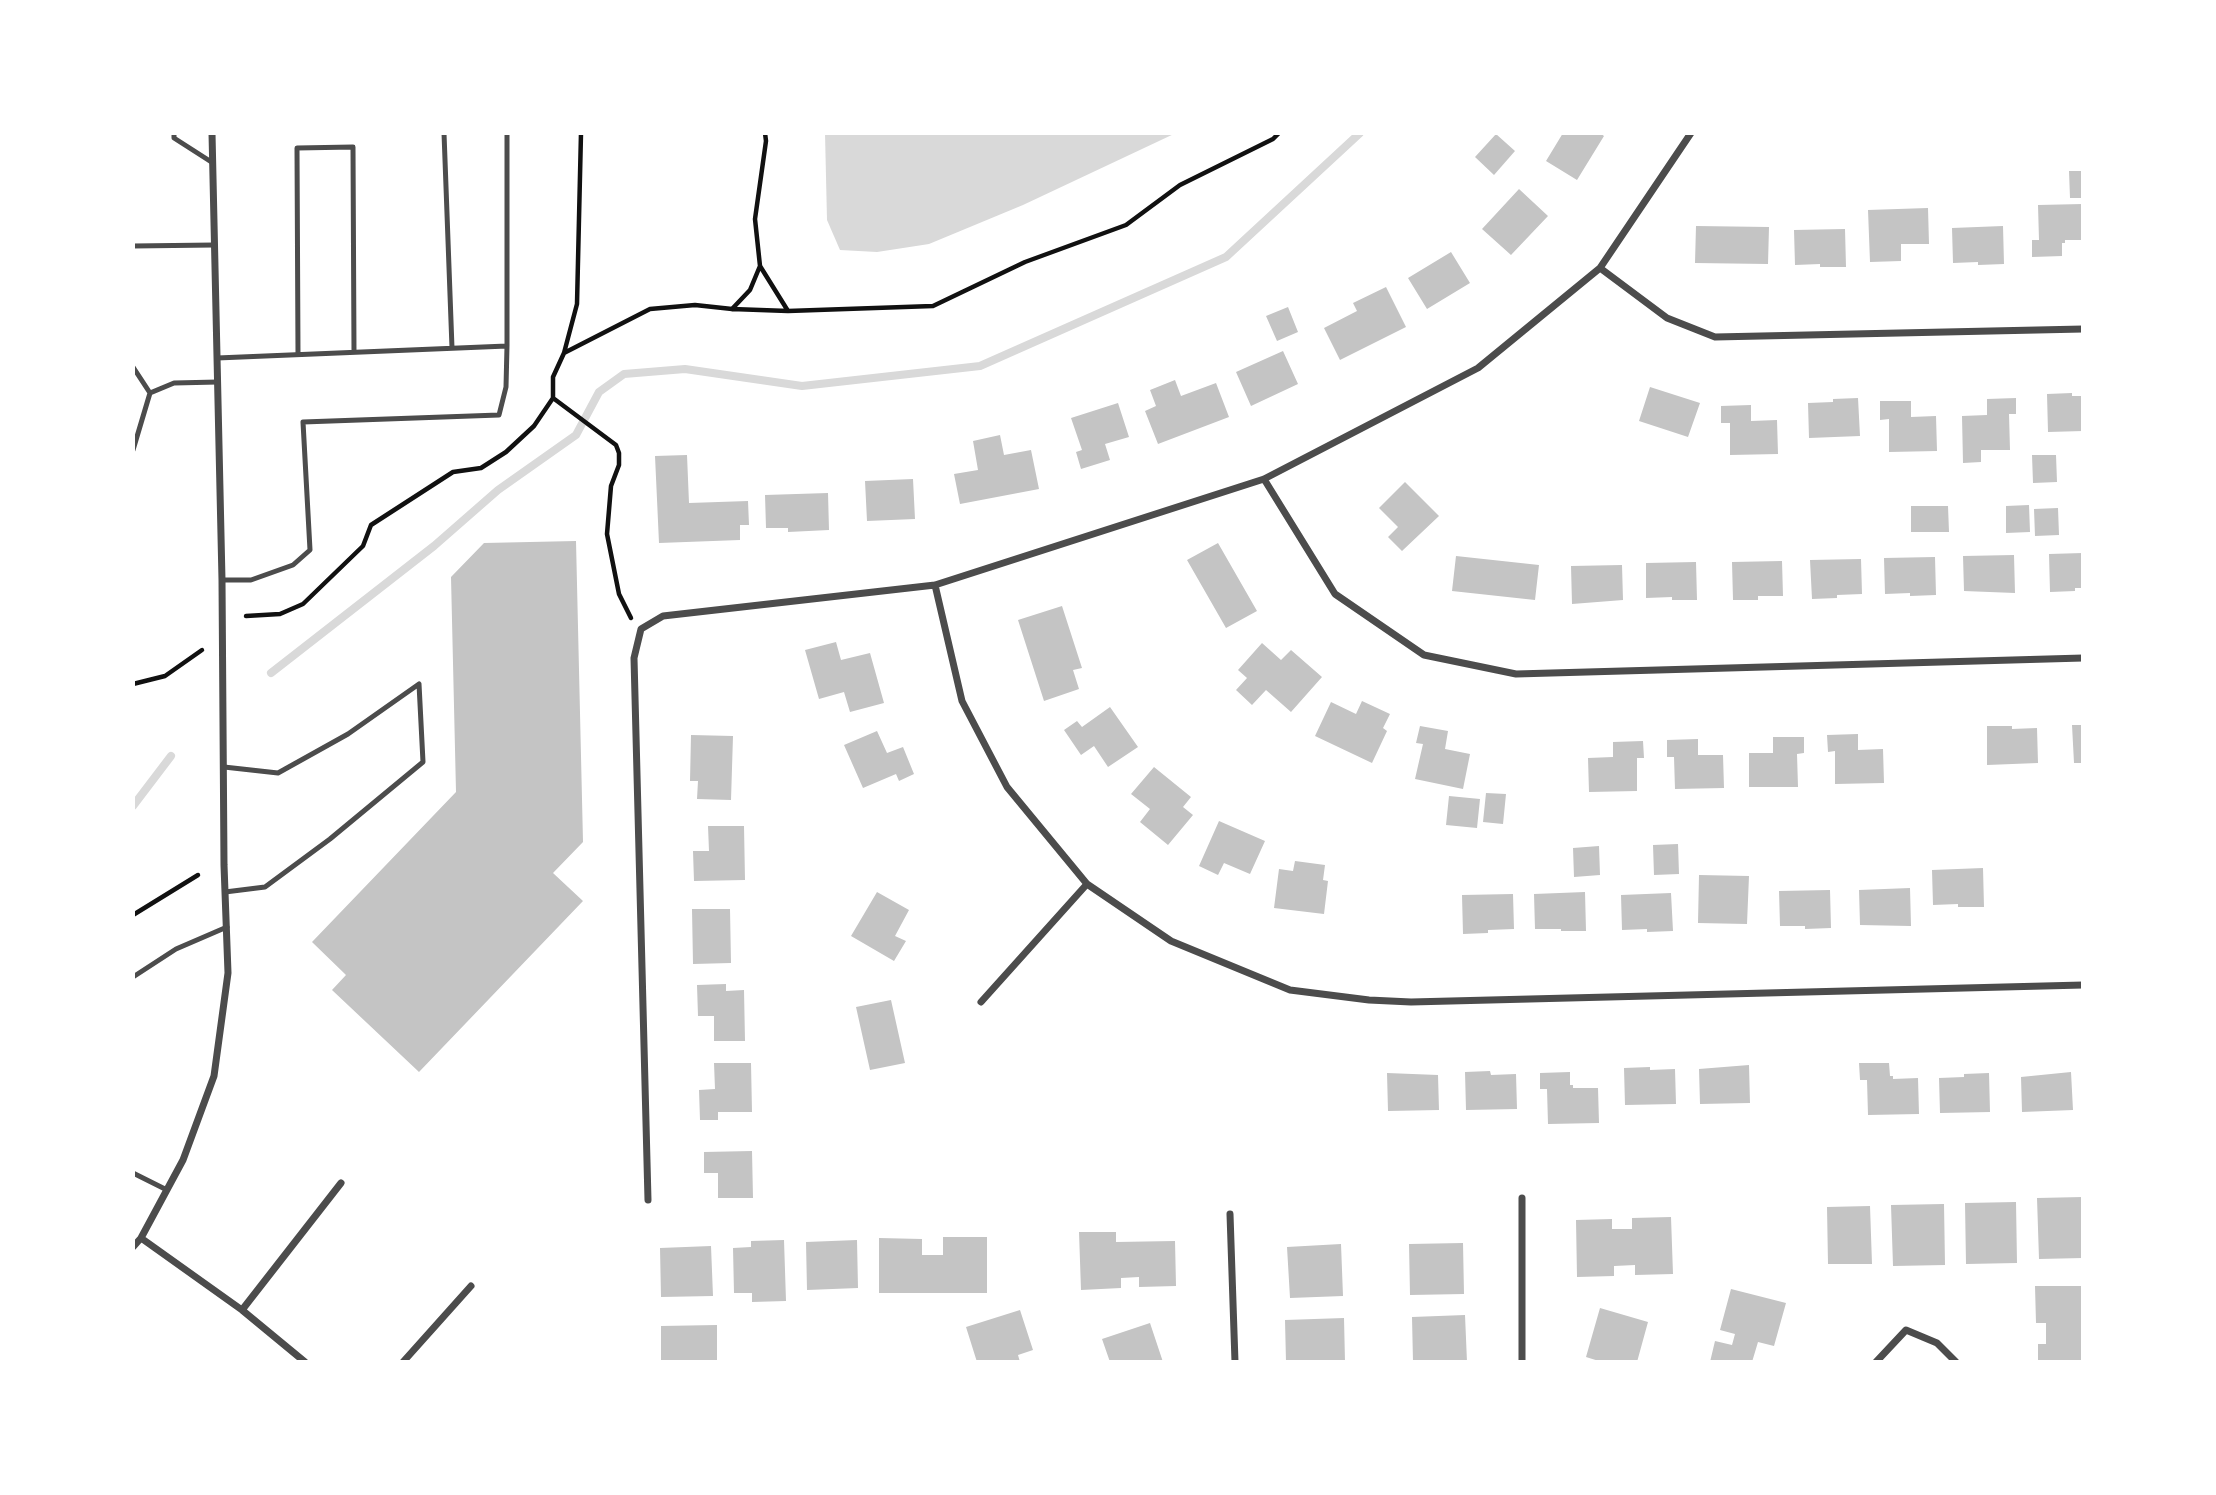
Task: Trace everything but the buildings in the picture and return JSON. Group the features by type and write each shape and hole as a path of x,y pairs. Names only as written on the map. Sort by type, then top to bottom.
{"street":[{"path":"133,1247 141,1238 183,1160 214,1076 228,972 212,133"},
{"path":"648,1200 634,658 641,629 663,616 935,585 1264,480 1478,368 1600,268 1691,133"},
{"path":"1600,268 1667,318 1715,337 2083,329"},
{"path":"1264,480 1335,594 1424,654 1516,674 2083,658"},
{"path":"935,585 962,701 1007,787 1087,884 1171,941 1290,990 1369,1000 1474,1001 2083,985"},
{"path":"981,1002 1087,884"},
{"path":"242,1310 341,1183"},
{"path":"1522,1198 1522,1362"},
{"path":"1230,1214 1235,1362"},
{"path":"141,1238 242,1310 305,1362"},
{"path":"403,1362 471,1286"},
{"path":"1876,1362 1906,1330 1937,1343 1956,1362"}],"lane":[{"path":"174,133 174,138 213,163"},
{"path":"444,133 452,348"},
{"path":"222,580 251,580 293,565 310,550 303,422 499,415 506,387 507,133"},
{"path":"298,355 297,148 353,146 354,352"},
{"path":"133,246 215,245"},
{"path":"217,358 507,346"},
{"path":"133,367 150,393 133,450"},
{"path":"150,393 174,383 218,382"},
{"path":"224,768 278,773 348,734 419,684 423,762 330,839 265,887 225,892"},
{"path":"133,977 176,949 227,927"},
{"path":"133,1173 167,1190"}],"path":[{"path":"246,616 280,614 303,604 363,546 371,525 453,472 481,468 506,452 534,426 553,398 553,377 565,353 577,304 581,133"},
{"path":"765,133 755,219 760,266 789,311"},
{"path":"565,353 650,309 695,305 789,311 933,306 1025,262 1126,225 1180,185 1273,139 1279,133"},
{"path":"732,309 750,290 760,266"},
{"path":"553,398 616,445 619,465 611,486 607,534 619,594 629,615 641,629"},
{"path":"133,684 165,676 202,650"},
{"path":"133,915 198,875"}],"shaded area":[{"path":"825,133 1176,133 1023,205 929,244 877,252 840,250 827,220"}],"waterway":[{"path":"271,673 434,546 498,490 576,435 599,392 624,374 685,369 802,386 980,366 1226,257 1360,133"},
{"path":"133,806 171,756"}]}
